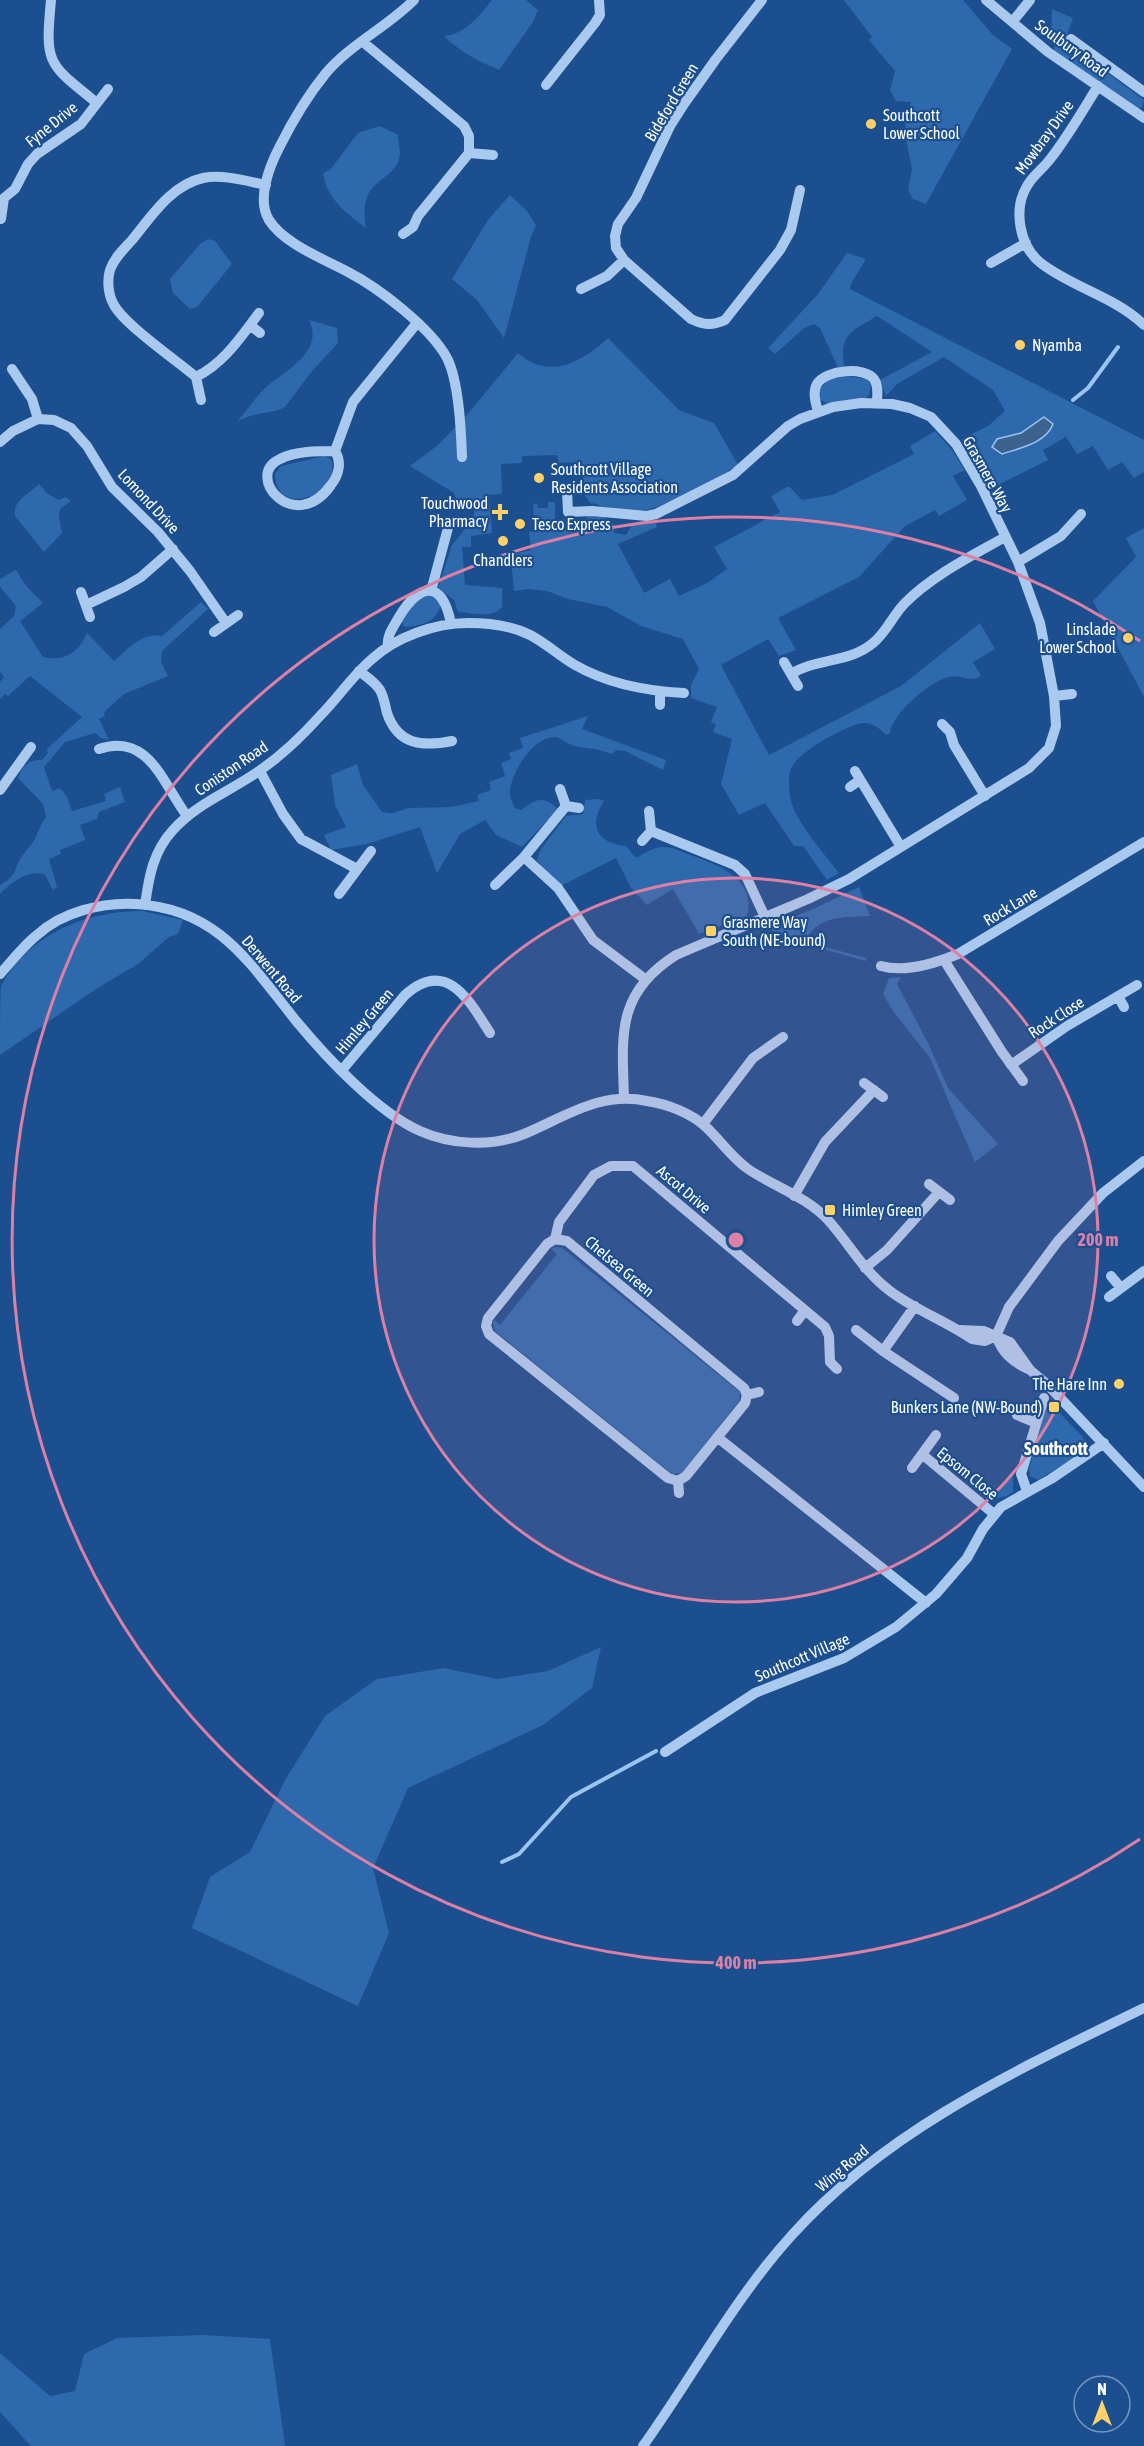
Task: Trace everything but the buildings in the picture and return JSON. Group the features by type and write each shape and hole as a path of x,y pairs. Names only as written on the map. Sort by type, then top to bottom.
{"street":[{"name":"Fyne Drive","path":"51,0 47,34 54,64 66,78 97,103"},
{"path":"414,0 327,72 309,95 274,157 266,185 266,211 269,220 310,254 348,271 372,286 417,323 447,359 456,395 462,457"},
{"path":"553,82 596,23 600,15 599,0"},
{"name":"Bideford Green","path":"624,260 616,248 615,236 618,224 636,198 670,126 716,59 762,0"},
{"name":"Soulbury Road","path":"986,0 1048,52 1144,117"},
{"path":"1013,21 1030,0"},
{"name":"Soulbury Road","path":"1071,39 1144,92"},
{"path":"363,42 464,126 469,136 470,153 418,216 413,227 403,234"},
{"name":"Mowbray Drive","path":"1098,86 1051,159 1035,175 1023,193 1019,219 1026,243 1041,263 1131,312 1144,325"},
{"name":"Fyne Drive","path":"1,219 2,197 15,189 28,164 37,154 81,124 108,89"},
{"path":"470,153 493,155"},
{"path":"201,400 196,377 124,318 114,306 108,285 112,266 163,202 190,182 203,178 223,177 266,185"},
{"path":"581,290 607,276 624,260 691,319 703,324 715,325 725,320 780,250 791,230 800,189"},
{"path":"991,263 1026,243"},
{"path":"196,377 210,370 224,358 259,313"},
{"path":"335,451 320,451 279,459 270,466 266,476 269,488 278,498 291,506 303,506 324,495 338,472 339,458 335,451 353,402 417,323"},
{"path":"250,325 260,333"},
{"path":"0,442 13,431 38,419 32,399 12,369"},
{"path":"818,412 814,396 819,381 855,370 873,378 877,386 877,403"},
{"name":"Grasmere Way","path":"567,491 568,512 592,511 647,516 656,514 733,475 788,426 818,412 833,407 877,403 910,408 931,417 942,427 969,465 1018,562 1040,623 1054,696 1056,726 1049,748 1029,768 836,886 676,955 645,979 632,1002 624,1023 622,1044 624,1098"},
{"name":"Lomond Drive","path":"38,419 54,420 71,428 87,446 112,487 173,549 226,623"},
{"path":"1018,562 1061,536 1081,514"},
{"path":"431,591 448,528"},
{"name":"Grasmere Way","path":"791,674 810,664 848,656 871,645 906,602 935,577 1005,537"},
{"path":"86,605 141,577 173,549"},
{"path":"388,647 391,630 408,602 422,591 431,591 442,597 451,624"},
{"path":"81,592 90,617"},
{"path":"214,632 238,615"},
{"name":"Coniston Road","path":"145,905 153,861 169,836 187,816 260,771 320,716 359,671 388,647 420,632 465,623 506,626 529,634 575,666 602,678 626,686 660,692 684,693"},
{"path":"784,662 798,686"},
{"path":"359,671 380,690 392,725 400,736 412,742 432,745 452,741"},
{"path":"660,692 660,705"},
{"path":"1054,696 1072,694"},
{"path":"942,724 950,732 954,745 986,796"},
{"path":"0,790 31,747"},
{"path":"99,749 126,747 145,755 187,816"},
{"path":"260,771 283,814 301,839 357,869"},
{"path":"850,787 858,775 901,847"},
{"path":"560,789 566,807"},
{"path":"566,807 579,808"},
{"path":"495,885 524,857 566,807"},
{"path":"642,841 651,831 649,811"},
{"path":"651,831 735,865 745,874 765,916"},
{"name":"Rock Lane","path":"881,966 895,968 944,960 982,941 1144,842"},
{"path":"339,894 371,851"},
{"path":"524,857 563,893 593,940 645,979"},
{"name":"Derwent Road","path":"0,974 38,933 58,921 96,907 145,905 178,911 225,937 249,961 299,1024"},
{"path":"944,960 1023,1081"},
{"name":"Himley Green","path":"342,1070 405,995 416,986 427,982 440,981 462,991 490,1033"},
{"name":"Rock Close","path":"1011,1065 1067,1026 1137,985"},
{"path":"1118,996 1124,1007"},
{"name":"Himley Green","path":"299,1024 342,1070 383,1108 403,1123 424,1133 454,1142 487,1142 522,1135 578,1108 624,1098 647,1100 674,1108 703,1124 746,1167 826,1218 865,1268 890,1291 958,1330 984,1331 996,1336"},
{"path":"703,1124 744,1068 776,1038"},
{"path":"794,1196 825,1142 878,1094 864,1083"},
{"path":"1144,1161 1103,1193 1058,1241 1010,1307 996,1336 1001,1349 1013,1362 1030,1370 1048,1385 1144,1487"},
{"name":"Ascot Drive","path":"555,1239 558,1222 594,1175 611,1166 633,1166 825,1327 830,1336 830,1362 837,1369"},
{"path":"929,1184 950,1200"},
{"path":"865,1268 887,1250 939,1192"},
{"path":"555,1239 547,1244 481,1325 489,1334 668,1478 678,1481 686,1476 745,1403 747,1395 759,1392"},
{"name":"Chelsea Green","path":"555,1239 567,1241 744,1388 747,1395"},
{"path":"1109,1297 1144,1271"},
{"path":"1112,1276 1120,1288"},
{"path":"883,1351 915,1306"},
{"path":"797,1321 806,1310"},
{"path":"856,1330 883,1351 954,1398"},
{"path":"1026,1491 1021,1474 1044,1398"},
{"path":"1017,1415 1036,1424"},
{"name":"Epsom Close","path":"912,1468 936,1435"},
{"path":"717,1437 926,1603"},
{"name":"Southcott Village","path":"665,1752 755,1693 844,1658 896,1628 926,1603 967,1558 994,1514 1026,1491 1051,1479 1104,1443"},
{"name":"Epsom Close","path":"923,1455 994,1514"},
{"path":"678,1481 679,1493"},
{"name":"Wing Road","path":"643,2446 761,2272 792,2234 831,2195 866,2165 908,2135 973,2095 1144,2008"}],"shaded area":[{"path":"492,0 526,0 538,10 533,22 499,70 470,56 444,36 452,35 465,28"},
{"path":"844,0 963,0 993,35 1012,49 926,204 913,199 908,190 912,169 905,123 911,102 896,101 890,90 895,71 869,40 872,37"},
{"path":"1052,9 1073,18 1066,38 1104,66 1102,69 1144,100 1142,107 1138,109 1054,51 1055,46 1051,43"},
{"path":"380,126 398,135 400,154 392,171 378,182 367,198 364,211 366,228 338,205 328,190 323,173 330,170 358,133"},
{"path":"510,195 527,211 536,225 504,338 477,300 452,279 488,220"},
{"path":"208,239 215,241 232,264 197,307 190,309 173,293 170,279 200,244"},
{"path":"847,253 866,259 850,289 1144,440 1144,472 1134,478 1122,462 1108,470 1093,446 1077,454 1066,437 1043,450 1048,460 990,489 962,439 988,426 1005,411 993,390 944,357 897,384 886,396 880,380 932,352 877,316 849,335 844,347 844,366 838,368 820,328 814,324 804,328 775,354 768,348 818,294"},
{"path":"309,320 337,328 338,343 312,371 285,407 238,421 265,388 300,360 307,351 312,342"},
{"path":"608,338 679,410 714,423 738,465 679,497 646,510 635,511 590,503 580,488 583,487 579,466 572,463 559,463 557,455 522,456 522,463 501,464 502,494 489,495 492,533 471,536 471,547 462,547 465,585 502,588 502,607 488,614 458,612 454,600 438,588 452,545 474,518 474,509 457,501 454,493 410,466 438,445 467,415 518,353 541,366 553,367 576,361"},
{"path":"844,376 868,379 871,385 869,395 866,398 828,404 819,399 818,392 827,381"},
{"path":"1044,417 1053,424 1045,436 1039,440 1002,454 992,447 997,439 1021,433"},
{"path":"935,431 952,450 965,470 953,476 967,500 939,516 935,510 905,526 859,577 778,618 796,650 779,656 768,639 721,665 769,755 901,686 980,623 995,649 973,662 981,676 972,679 949,677 932,684 904,708 890,733 886,735 879,728 869,724 855,725 822,741 795,763 789,779 792,804 810,836 839,873 827,880 803,846 794,846 765,803 739,815 721,784 732,739 713,732 716,724 711,722 717,707 691,698 691,685 699,669 683,639 641,626 607,607 568,599 547,591 529,589 514,591 511,558 518,553 531,550 529,532 535,531 533,504 537,503 538,508 548,508 548,502 555,502 555,519 564,519 565,526 585,526 587,516 604,517 613,524 614,533 626,535 631,526 655,521 657,527 618,544 644,593 670,579 679,596 707,583 727,569 714,547 780,512 771,496 789,486 802,500 832,495 914,454 910,446"},
{"path":"324,456 331,459 332,472 327,483 319,492 296,499 286,496 278,488 275,474 281,466"},
{"path":"39,484 48,494 59,500 66,497 71,501 60,509 62,533 44,552 15,516 16,506 22,498"},
{"name":"Linslade Lower School","path":"1144,528 1144,697 1093,601 1136,557 1126,538"},
{"path":"16,570 27,587 43,603 20,621 43,657 57,658 70,654 80,646 87,633 114,661 142,639 162,636 201,602 208,609 162,651 161,662 168,676 124,694 104,712 105,716 99,719 109,740 95,733 65,742 44,767 52,791 60,788 67,797 72,811 106,801 104,794 120,787 125,802 99,812 97,819 80,825 85,840 60,850 61,854 49,859 57,887 53,890 45,875 33,873 15,881 0,894 0,885 13,874 46,817 43,804 18,778 20,773 30,762 42,760 48,753 47,749 82,717 30,676 8,696 5,694 0,699 0,682 4,677 0,672 0,629 14,616 16,606 0,587 0,579"},
{"path":"431,594 441,604 436,615 428,622 405,627 401,621 418,598"},
{"path":"588,716 582,729 666,760 663,770 625,751 616,750 613,754 575,746 556,737 548,738 532,748 520,765 512,782 510,795 515,808 521,810 540,800 558,809 522,847 496,835 485,820 460,834 437,873 420,827 367,844 331,850 324,835 346,827 335,805 331,775 357,764 363,785 382,812 392,813 409,808 451,807 479,801 477,795 491,790 489,782 505,776 501,763 511,759 509,753 523,748 520,738"},
{"path":"585,800 604,801 599,810 596,825 602,837 626,846 636,858 655,848 665,847 712,863 733,875 741,883 749,903 747,916 699,934 673,889 647,905 631,888 616,858 559,887 537,860 541,849 566,816 583,814"},
{"path":"859,887 870,916 833,919 824,922 810,933 806,942 866,958 866,961 787,939 767,927 811,910"},
{"path":"142,911 183,920 178,934 169,937 138,964 96,989 0,1055 1,986 27,952 43,939 80,921 100,915"},
{"path":"901,977 897,984 929,1045 948,1088 998,1144 975,1162 930,1058 893,1011 883,994 889,978"},
{"path":"562,1248 740,1392 739,1401 682,1473 672,1474 495,1331 494,1320 500,1325 557,1254 551,1249"},
{"path":"1048,1401 1083,1437 1085,1443 1083,1452 1038,1480 1030,1476 1029,1469"},
{"path":"1013,1472 1013,1492 993,1499"},
{"path":"601,1647 592,1688 543,1725 408,1788 373,1868 389,1933 358,2006 192,1928 210,1877 250,1852 285,1780 325,1716 377,1679 444,1668 497,1679 548,1671"},
{"path":"204,2335 270,2339 285,2446 31,2446 0,2412 0,2353 50,2396 75,2391 84,2354 117,2338"}],"waterway":[{"path":"1073,400 1088,388 1118,347"},
{"path":"502,1862 519,1854 571,1797 656,1751"}],"place":[{"name":"Southcott Lower School","path":"871,124"},
{"name":"Nyamba","path":"1020,345"},
{"name":"Southcott Village Residents Association","path":"539,478"},
{"name":"Touchwood Pharmacy","path":"500,512"},
{"name":"Tesco Express","path":"520,524"},
{"name":"Chandlers","path":"503,541"},
{"name":"Linslade Lower School","path":"1128,638"},
{"name":"Grasmere Way South (NE-bound)","path":"711,931"},
{"name":"Himley Green","path":"830,1210"},
{"name":"The Hare Inn","path":"1119,1384"},
{"name":"Bunkers Lane (NW-Bound)","path":"1054,1407"}],"district":[{"name":"Southcott","path":"1056,1448"}]}
